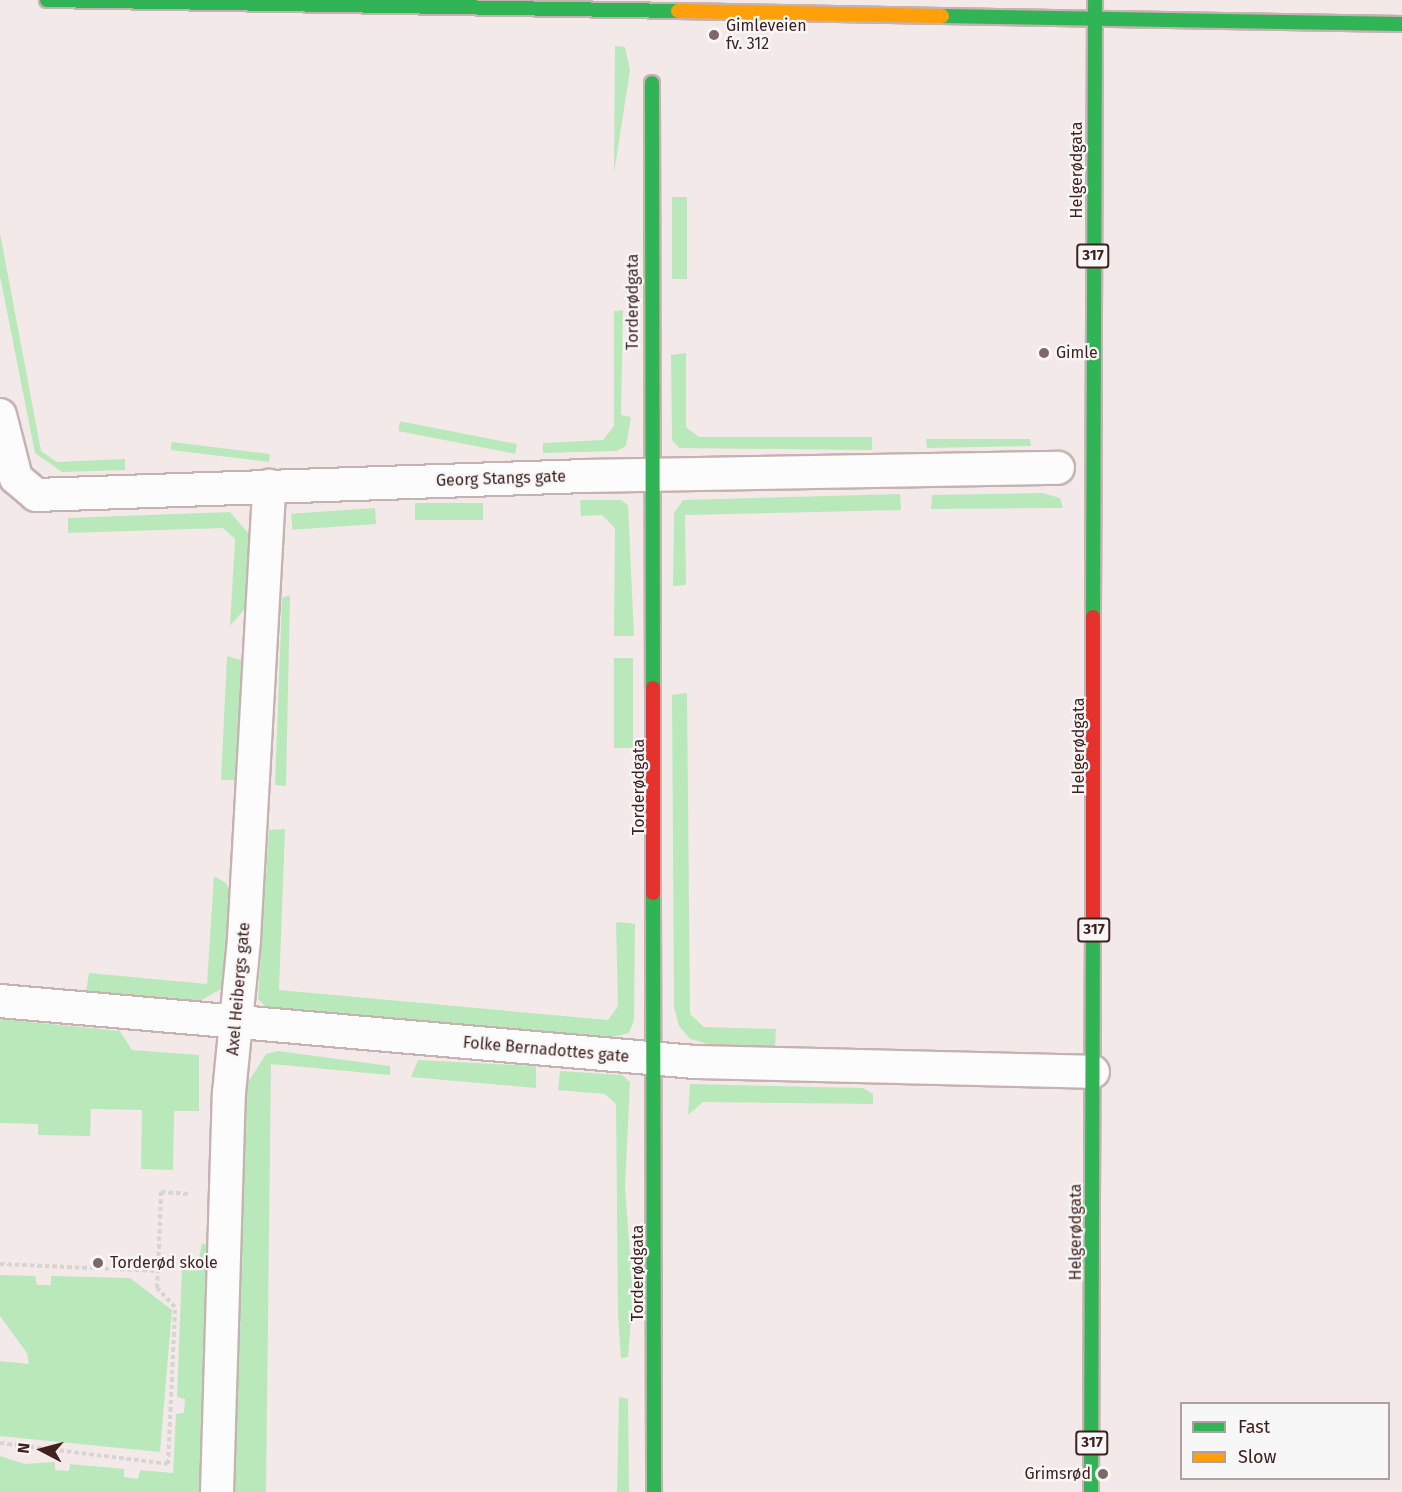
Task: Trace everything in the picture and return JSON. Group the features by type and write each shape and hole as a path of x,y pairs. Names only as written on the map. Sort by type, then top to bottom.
{"main road":[{"path":"47,0 656,5 1095,19 1402,24"},
{"name":"Helgerødgata","path":"1091,1492 1095,0"},
{"name":"Torderødgata","path":"652,83 656,1059 654,1492"}],"street":[{"name":"Georg Stangs gate","path":"0,415 8,478 36,495 652,474 1058,468"},
{"name":"Axel Heibergs gate","path":"217,1492 225,1195 269,486"},
{"name":"Folke Bernadottes gate","path":"0,1001 237,1024 656,1059 1093,1072"}],"path":[{"path":"0,1443 168,1464 176,1307 157,1288 161,1192 190,1194"},
{"path":"0,1264 158,1270"}],"green space":[{"path":"615,46 625,47 630,70 614,173"},
{"path":"672,197 687,197 687,279 672,279"},
{"path":"0,233 41,451 57,462 125,459 125,470 62,472 35,453 0,276"},
{"path":"623,310 621,415 631,417 626,446 617,451 543,453 543,443 603,440 614,426 614,311"},
{"path":"686,353 686,427 699,437 872,437 872,450 679,448 672,440 671,355"},
{"path":"400,421 517,444 515,454 398,431"},
{"path":"926,439 1030,439 1031,446 927,448"},
{"path":"172,442 270,454 269,462 171,450"},
{"path":"1042,493 1060,498 1063,508 931,509 932,495"},
{"path":"900,494 901,510 685,515 686,585 673,586 674,513 683,500"},
{"path":"580,500 621,500 628,505 634,636 614,636 615,528 602,515 581,516"},
{"path":"415,503 483,503 483,520 415,520"},
{"path":"375,508 376,524 292,530 291,514"},
{"path":"230,512 249,534 248,605 230,626 235,539 223,528 68,533 68,518"},
{"path":"290,595 286,786 275,785 282,598"},
{"path":"227,656 241,660 245,670 240,780 221,780"},
{"path":"614,658 633,658 633,748 614,748"},
{"path":"687,693 690,1014 704,1027 776,1029 775,1046 708,1044 690,1039 679,1026 674,1007 672,695"},
{"path":"285,829 279,990 608,1020 618,1006 616,922 628,923 635,924 634,1020 629,1033 609,1038 266,1007 258,999 269,830"},
{"path":"214,876 226,883 232,899 228,969 221,989 196,1003 86,992 89,973 207,984"},
{"path":"0,1019 120,1031 132,1050 199,1055 199,1111 174,1111 173,1170 141,1169 142,1110 91,1109 90,1136 38,1135 38,1124 0,1123"},
{"path":"278,1051 390,1066 390,1075 271,1064 266,1492 233,1492 247,1084 266,1054"},
{"path":"418,1060 536,1066 536,1088 411,1077"},
{"path":"560,1071 622,1075 630,1082 625,1186 633,1296 628,1357 621,1358 618,1316 616,1104 605,1094 558,1090"},
{"path":"690,1084 863,1088 873,1094 873,1104 703,1102 688,1115"},
{"path":"202,1243 211,1246 202,1492 0,1492 0,1456 25,1464 55,1462 55,1470 69,1471 70,1464 124,1469 124,1477 138,1479 140,1470 173,1473 176,1414 184,1413 185,1399 177,1397 182,1267 197,1268"},
{"path":"0,1275 35,1276 37,1285 51,1285 51,1276 130,1278 172,1310 160,1452 0,1436 0,1361 29,1364 27,1353 0,1316"},
{"path":"619,1397 628,1399 629,1492 617,1492"}],"traffic: fast":[{"path":"47,0 678,11"},
{"path":"1093,617 1095,0"},
{"path":"942,16 1402,24"},
{"path":"652,83 653,688"},
{"path":"653,893 654,1492"},
{"path":"1091,1492 1093,923"}],"traffic: slow":[{"path":"678,11 942,16"}],"traffic: jam":[{"path":"1093,617 1093,923"},
{"path":"653,688 653,893"}],"place":[{"name":"Gimleveien fv. 312","path":"714,35"},
{"name":"Gimle","path":"1044,353"},
{"name":"Torderød skole","path":"98,1263"},
{"name":"Grimsrød","path":"1103,1474"}]}
